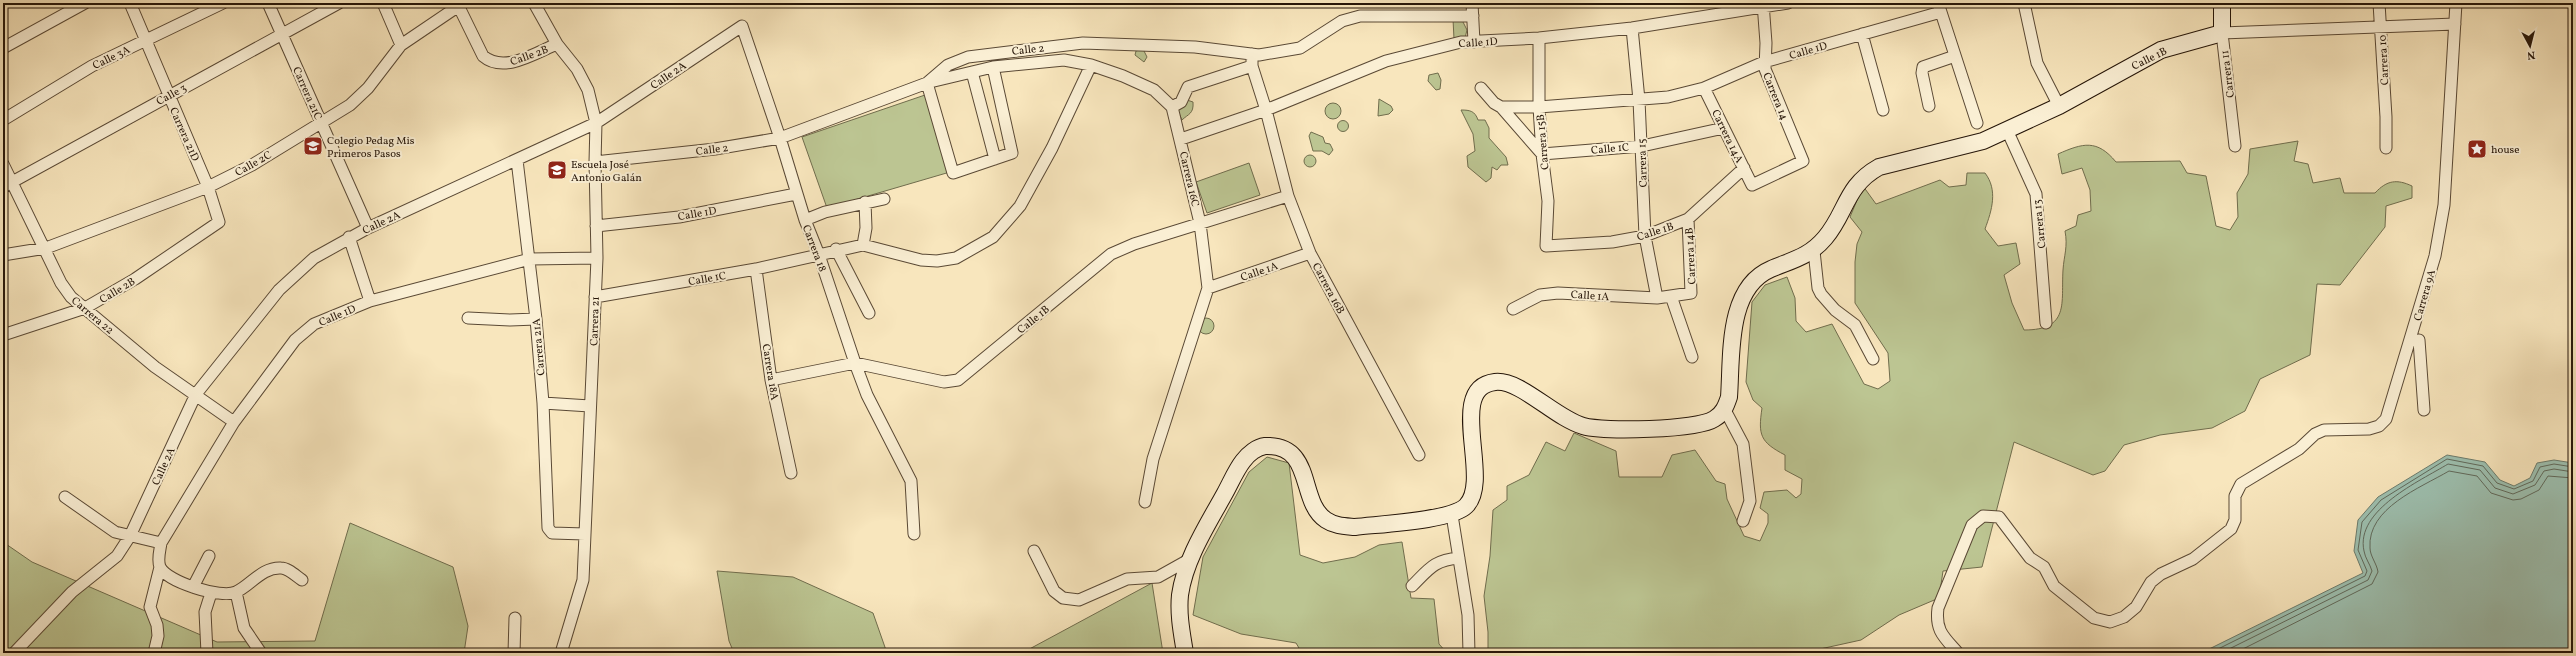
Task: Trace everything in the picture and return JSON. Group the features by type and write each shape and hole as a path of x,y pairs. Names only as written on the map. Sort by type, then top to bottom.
{"street":[{"path":"3,48 85,3"},
{"name":"Carrera 21D","path":"130,3 168,96 208,187 219,222"},
{"name":"Calle 3A","path":"3,120 92,66 223,3"},
{"name":"Carrera 21C","path":"268,3 368,228"},
{"name":"Calle 3","path":"7,184 339,3"},
{"path":"383,3 401,45"},
{"name":"Carrera 21","path":"534,3 557,44 577,69 588,90 596,123 595,162 597,258 583,580 562,653"},
{"path":"1472,3 1474,42"},
{"name":"Calle 1D","path":"1181,139 1266,110 1386,61 1462,42 1539,38 1632,28 1763,4 1788,3"},
{"path":"2024,3 2036,63 2059,106"},
{"name":"Carrera 11","path":"2222,3 2222,33 2235,146"},
{"name":"Carrera 10","path":"2379,3 2382,28 2386,148"},
{"name":"Carrera 9A","path":"1958,653 1939,632 1937,620 1938,608 1972,525 1983,516 1999,517 2030,558 2044,568 2054,586 2094,618 2110,622 2124,616 2136,607 2151,582 2161,574 2193,559 2231,529 2235,520 2235,496 2241,484 2298,449 2314,434 2324,430 2369,429 2380,426 2386,419 2413,335 2437,242 2444,205 2456,3"},
{"name":"Calle 2C","path":"3,255 46,248 208,187 252,165 350,105 368,88 401,45 460,4"},
{"name":"Calle 2B","path":"460,4 483,56 488,61 500,64 510,63 557,44"},
{"name":"Carrera 14","path":"1752,185 1804,162 1765,69 1764,62 1766,43 1763,4"},
{"path":"1939,8 1977,123"},
{"name":"Calle 1D","path":"1501,106 1539,107 1668,97 1704,88 1764,62 1862,34 1939,8"},
{"name":"Calle 2","path":"595,162 715,149 780,138 927,83 948,65 968,57 1083,43 1196,47 1259,55 1300,48 1342,21 1360,16 1473,16"},
{"name":"Calle 1B","path":"1814,251 1827,237 1854,188 1864,175 1879,167 1983,141 2059,106 2161,50 2222,33 2455,24"},
{"name":"Calle 2A","path":"14,653 72,592 117,556 130,536 196,394 279,290 314,258 349,236 596,123 742,26"},
{"name":"Carrera 18","path":"742,26 780,138 796,194 819,255 855,363 867,395 911,481 914,534"},
{"name":"Carrera 15","path":"1632,28 1642,146 1645,236 1657,298"},
{"path":"1862,34 1883,110"},
{"name":"Carrera 15B","path":"1539,38 1539,107 1542,154 1548,201 1546,246"},
{"name":"Carrera 16B","path":"1252,54 1252,66 1266,110 1288,196 1310,253 1419,455"},
{"path":"1929,106 1922,73 1923,67 1955,56"},
{"path":"993,68 1012,153 953,173 927,83 993,68 1064,60 1091,65 1123,76 1154,90 1172,107 1182,102 1188,87 1252,66"},
{"path":"865,202 866,228 863,245 921,260 937,261 956,258 989,240 1020,206 1052,148 1091,65"},
{"path":"972,72 995,159"},
{"path":"1481,88 1495,104 1501,106 1542,154"},
{"name":"Carrera 14A","path":"1704,88 1752,185"},
{"name":"Carrera 16C","path":"1145,502 1153,459 1208,288 1200,224 1181,139 1172,107"},
{"name":"Calle 1C","path":"1542,154 1642,146 1724,128"},
{"name":"Carrera 13","path":"2007,130 2036,194 2046,323"},
{"name":"Carrera 21A","path":"517,160 536,319 543,403 548,528 552,533 585,534"},
{"name":"Carrera 22","path":"3,164 7,184 46,248 61,283 71,297 155,367 196,394 234,422"},
{"name":"Calle 1B","path":"1546,246 1612,242 1645,236 1688,219 1744,168"},
{"name":"Calle 1D","path":"596,226 679,217 796,194"},
{"name":"Calle 1B","path":"771,380 855,363 944,382 958,380 1111,254 1134,244 1288,196"},
{"path":"805,220 825,212 884,199"},
{"name":"Carrera 14B","path":"1688,219 1692,293"},
{"name":"Calle 2B","path":"3,335 85,308 135,278 219,222"},
{"path":"349,236 370,301"},
{"name":"Calle 1C","path":"595,297 756,269 819,255 836,249 863,245"},
{"path":"836,249 869,313"},
{"path":"1185,653 1180,620 1180,595 1192,558 1243,461 1252,451 1264,446 1282,448 1293,455 1304,473 1316,510 1325,520 1338,526 1355,527 1452,515 1466,506 1474,494 1475,482 1470,413 1476,396 1485,385 1496,382 1508,383 1523,390 1557,415 1584,426 1647,429 1694,426 1715,419 1725,410 1729,397 1736,318 1745,292 1756,277 1814,251 1818,288 1821,294 1835,310 1855,325 1873,359"},
{"name":"Calle 1A","path":"1208,288 1310,253"},
{"name":"Calle 1D","path":"161,543 234,422 295,340 314,324 370,301 530,259 597,258"},
{"name":"Carrera 18A","path":"756,269 771,380 791,473"},
{"name":"Calle 1A","path":"1513,309 1540,295 1558,293 1657,298 1692,293"},
{"path":"1671,296 1692,356"},
{"path":"468,318 510,320 536,319"},
{"path":"2419,340 2424,410"},
{"path":"543,403 590,406"},
{"path":"1725,410 1743,444 1750,501 1743,521"},
{"path":"65,496 115,532 161,543 158,557 160,567 150,607 158,636 154,653"},
{"path":"1452,515 1468,616 1470,653"},
{"path":"1034,551 1054,591 1063,598 1078,600 1127,579 1158,577 1192,558"},
{"path":"193,587 209,556"},
{"path":"1412,586 1436,563 1442,560 1459,558"},
{"path":"160,567 168,575 193,587 211,592 236,592 262,573 275,568 282,568 302,580"},
{"path":"207,653 205,612 211,592"},
{"path":"236,592 244,628 261,653"},
{"path":"514,653 515,618"}],"green space":[{"path":"1461,18 1467,30 1465,38 1454,39 1453,19"},
{"path":"1143,49 1147,57 1144,62 1135,55 1136,51"},
{"path":"1438,73 1441,80 1440,89 1436,90 1428,81 1429,75"},
{"path":"925,95 950,172 827,208 802,137"},
{"path":"1184,99 1193,102 1193,109 1182,120 1178,111"},
{"path":"1379,99 1391,106 1393,110 1389,114 1378,116"},
{"path":"1333,103 1340,108 1341,111 1336,118 1333,119 1326,114 1325,111 1330,104"},
{"path":"1461,110 1472,112 1478,120 1485,120 1489,128 1489,138 1506,157 1508,165 1501,165 1497,170 1492,167 1491,178 1486,182 1468,167 1467,156 1475,151 1473,134"},
{"path":"1343,120 1347,122 1349,126 1347,130 1343,132 1339,130 1337,126 1339,122"},
{"path":"1311,132 1323,137 1325,143 1330,144 1333,150 1329,155 1322,151 1313,151 1309,136"},
{"path":"2298,141 2294,161 2308,164 2313,183 2340,178 2344,193 2375,193 2388,183 2402,182 2412,186 2412,198 2386,206 2385,227 2340,285 2317,284 2310,355 2260,379 2245,411 2212,428 2160,435 2124,445 2105,471 2093,475 2014,442 1982,567 1943,571 1939,598 1899,615 1861,640 1802,653 1488,653 1488,632 1484,596 1490,556 1493,510 1507,500 1507,486 1529,475 1546,442 1565,451 1574,433 1616,451 1619,477 1662,477 1672,455 1695,450 1716,481 1725,484 1727,499 1744,536 1760,541 1768,523 1768,514 1760,508 1764,492 1787,490 1796,498 1801,494 1802,479 1785,470 1785,455 1770,446 1763,437 1760,425 1762,408 1753,400 1746,382 1752,302 1765,285 1787,277 1795,298 1796,321 1806,332 1832,324 1864,384 1878,389 1890,381 1888,353 1855,303 1855,262 1857,244 1862,232 1850,217 1863,186 1876,204 1940,180 1949,187 1966,185 1967,173 1985,173 1993,193 1992,207 1985,229 1998,246 2016,243 2020,264 2004,275 2012,303 2024,330 2039,329 2056,320 2060,312 2066,246 2065,231 2076,226 2078,215 2091,211 2090,190 2082,168 2062,174 2058,154 2075,147 2089,145 2096,146 2116,162 2180,161 2187,173 2206,176 2216,226 2230,230 2238,217 2237,193 2248,174 2250,149"},
{"path":"1308,155 1312,155 1316,161 1312,167 1308,167 1304,163 1304,159"},
{"path":"1249,163 1260,195 1207,213 1196,182"},
{"path":"1203,318 1209,318 1214,323 1212,332 1209,334 1203,334 1198,329 1198,323"},
{"path":"1267,457 1289,463 1300,555 1323,563 1355,557 1379,545 1402,542 1411,598 1434,599 1439,644 1447,653 1302,653 1296,643 1241,634 1193,615 1203,557 1249,472"},
{"path":"350,523 453,567 468,626 464,653 3,653 3,542 32,562 217,642 315,641"},
{"path":"717,571 793,577 873,613 887,653 734,653 729,641"},
{"path":"1152,583 1163,653 1022,653"}],"water":[{"path":"2447,455 2485,462 2500,480 2514,486 2530,478 2537,463 2554,460 2573,463 2573,653 2201,653 2363,573 2354,551 2358,520 2378,497"}],"place":[{"name":"Colegio Pedag Mis Primeros Pasos","path":"313,146"},
{"name":"house","path":"2477,149"},
{"name":"Escuela José Antonio Galán","path":"557,170"}]}
